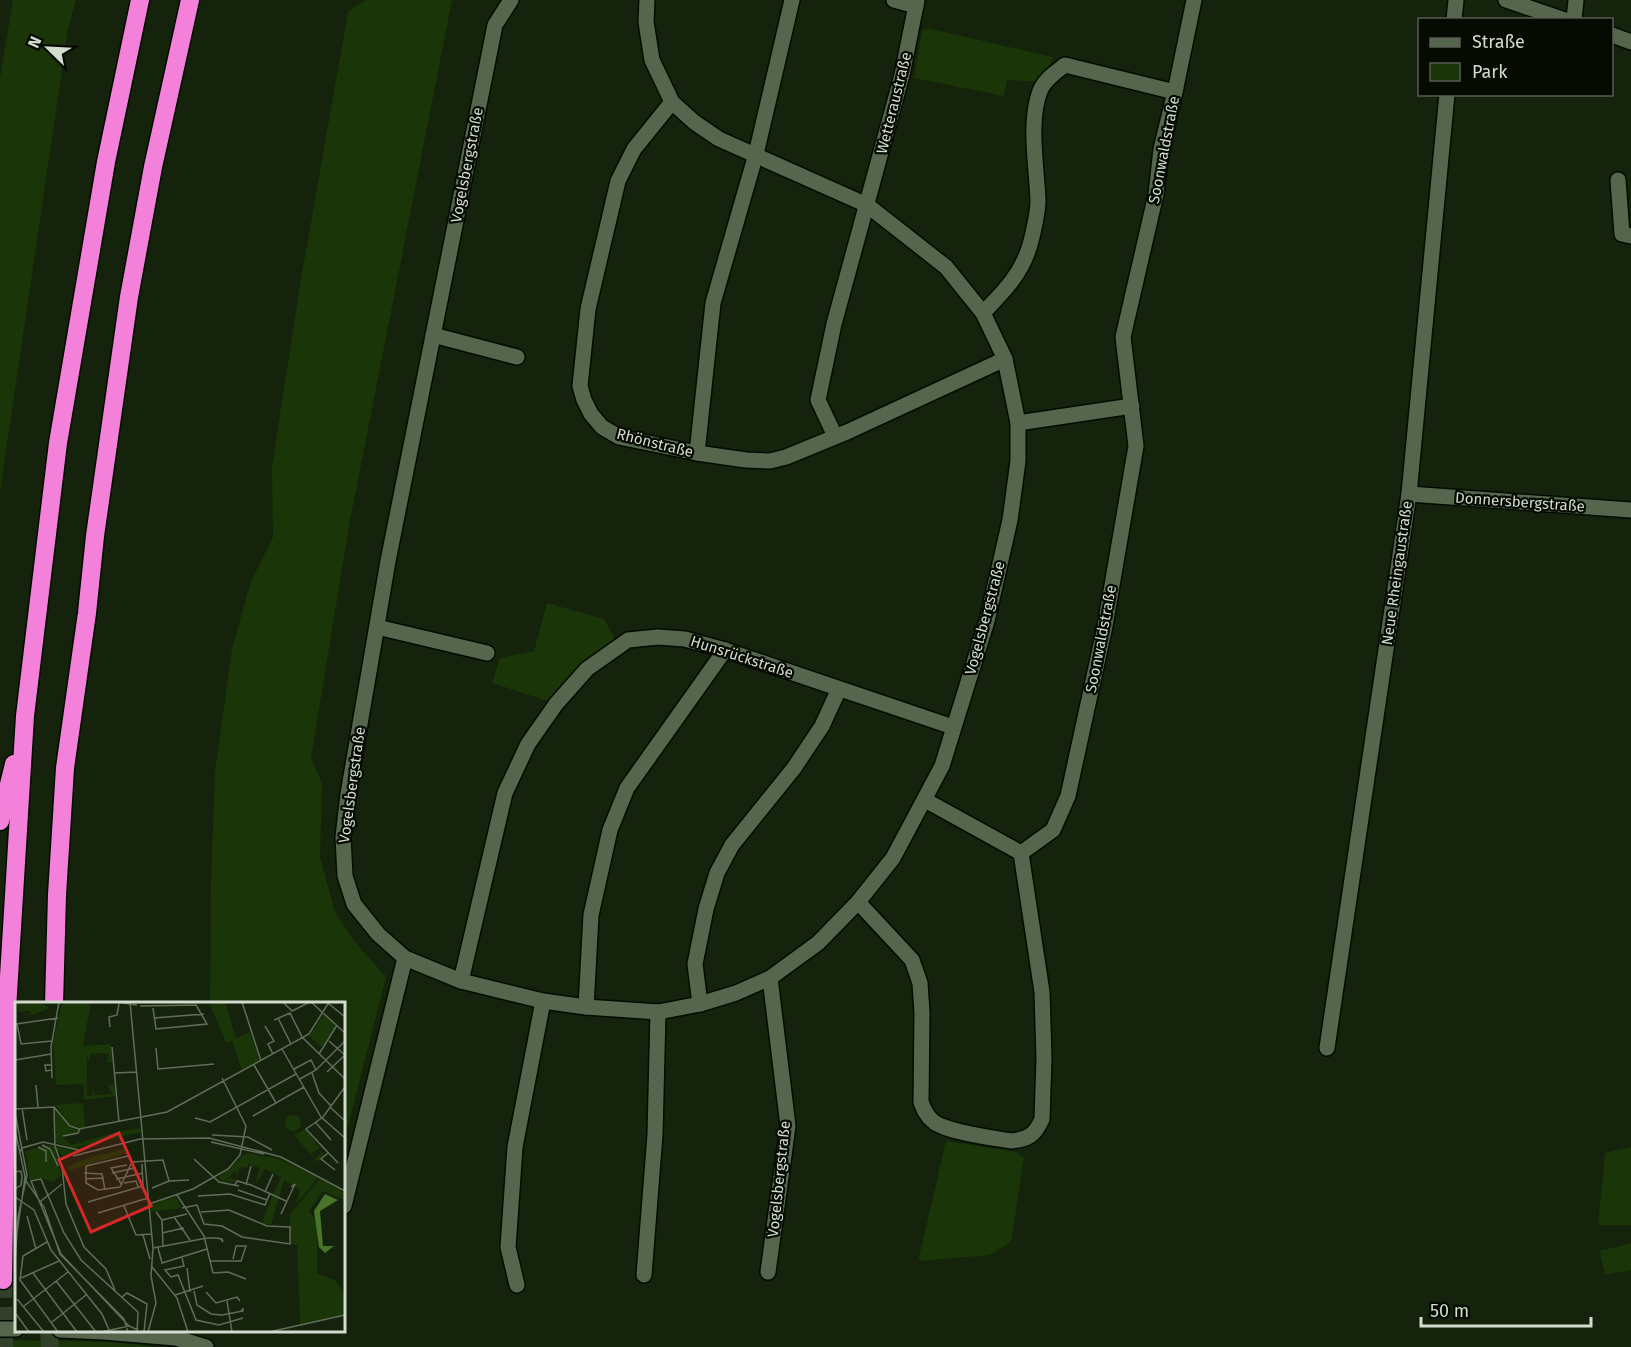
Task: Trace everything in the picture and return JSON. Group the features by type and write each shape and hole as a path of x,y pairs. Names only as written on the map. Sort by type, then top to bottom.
{"highway":[{"path":"3,1280 7,1009 25,716 58,443 106,162 140,0"},
{"path":"54,1002 57,895 65,768 87,613 95,536 129,297 153,167 190,0"},
{"path":"0,821 25,716"}],"street":[{"name":"Vogelsbergstraße","path":"511,0 495,24 387,561 348,794 343,837 345,876 354,904 378,934 405,958 461,981 543,1001 586,1007 658,1012 700,1004 736,993 771,978 818,942 858,902 893,858 942,766 987,621 1010,520 1018,461 1018,423 1005,359 983,313 946,267 867,205 719,139 694,122 672,102 652,60 646,22 647,0"},
{"path":"697,453 713,303 756,154 792,0"},
{"path":"894,0 916,3"},
{"name":"Soonwaldstraße","path":"1022,853 1053,830 1068,796 1105,626 1136,446 1123,337 1156,194 1161,149 1194,0"},
{"path":"1454,18 1456,0"},
{"path":"1506,0 1559,18"},
{"path":"1574,18 1576,0"},
{"name":"Wetteraustraße","path":"867,205 902,75 916,3"},
{"path":"1613,36 1631,42"},
{"path":"983,313 1016,278 1028,250 1038,204 1034,147 1035,114 1040,90 1052,75 1065,65 1175,92"},
{"name":"Neue Rheingaustraße","path":"1327,1048 1409,494 1447,96"},
{"name":"Rhönstraße","path":"672,102 634,149 618,181 588,309 580,386 591,414 602,427 619,436 697,453 746,460 770,460 786,457 847,432 1005,359"},
{"path":"1618,180 1622,234 1631,236"},
{"path":"835,436 818,400 834,324 867,205"},
{"path":"433,335 517,357"},
{"path":"1018,423 1132,406"},
{"name":"Donnersbergstraße","path":"1409,494 1631,510"},
{"path":"377,627 488,653"},
{"name":"Hunsrückstraße","path":"461,981 505,792 528,744 556,704 586,669 628,640 658,637 685,639 725,650 953,727"},
{"path":"586,1007 591,915 610,830 627,789 725,650"},
{"path":"700,1004 695,964 706,909 717,873 732,845 794,768 817,735 839,689"},
{"path":"858,902 912,960 920,983 921,1102 927,1114 943,1128 1011,1141 1023,1140 1031,1136 1042,1119 1044,1058 1042,1003 1022,853 925,800"},
{"path":"345,1202 405,958"},
{"name":"Vogelsbergstraße","path":"768,1272 788,1126 771,978"},
{"path":"517,1285 508,1247 515,1147 543,1001"},
{"path":"644,1275 655,1135 658,1012"},
{"path":"104,1332 176,1338 206,1347"}],"green space":[{"path":"13,0 76,0 68,29 0,492 0,78"},
{"path":"366,0 452,0 350,521 311,758 322,783 320,857 335,912 355,942 386,977 345,1139 345,1002 210,1002 215,771 232,649 251,581 273,537 272,466 301,279 348,12"},
{"path":"927,28 1053,57 1043,82 1007,80 1004,96 914,78 922,31"},
{"path":"547,603 604,619 616,641 582,665 548,701 492,683 500,658 534,651"},
{"path":"946,1141 1016,1152 1024,1158 1011,1242 990,1255 918,1261"},
{"path":"1631,1147 1631,1225 1598,1225 1605,1153"},
{"path":"1631,1243 1631,1270 1605,1275 1600,1251"},
{"path":"0,1340 113,1342 154,1347 0,1347"}],"tunnel":[{"path":"3,1280 4,1347"},
{"path":"49,1332 50,1347"}]}
